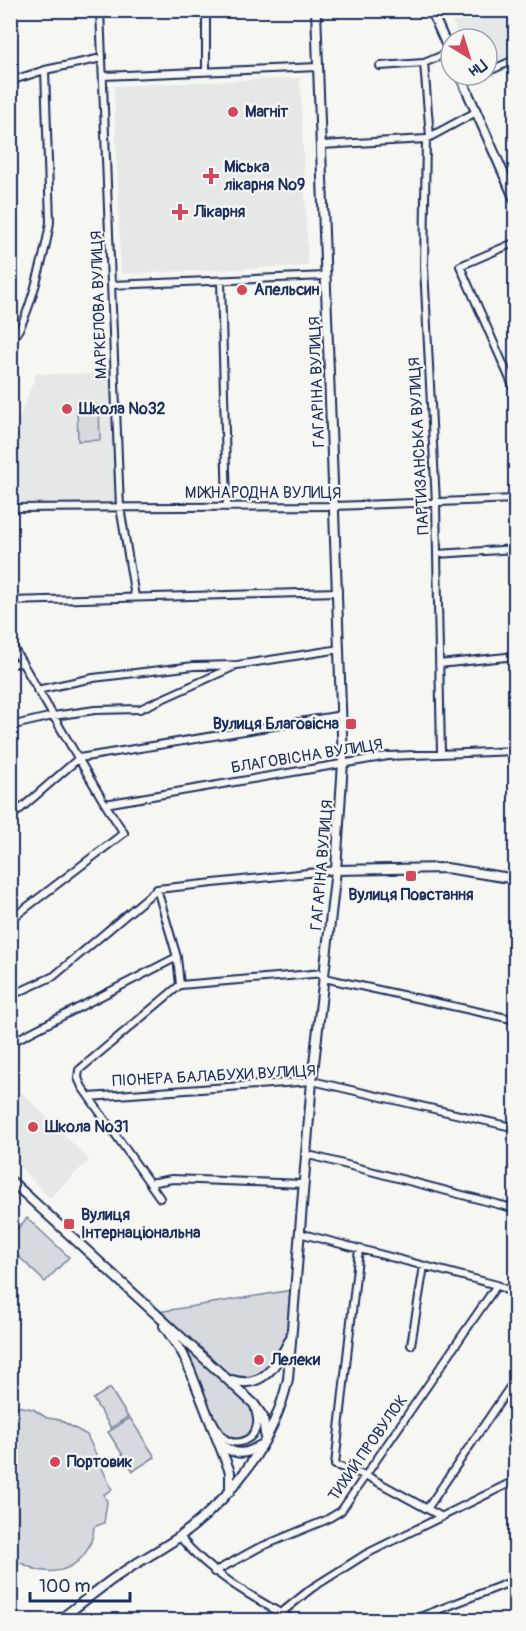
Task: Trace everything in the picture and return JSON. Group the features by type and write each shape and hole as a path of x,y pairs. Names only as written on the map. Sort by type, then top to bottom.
{"street":[{"name":"МАРКЕЛОВА ВУЛИЦЯ","path":"100,10 120,507 135,597"},
{"path":"206,10 206,72"},
{"name":"ГАГАРІНА ВУЛИЦЯ","path":"59,1620 117,1576 207,1515 230,1491 264,1441 284,1395 292,1337 305,1155 336,870 344,762 316,10"},
{"path":"439,27 433,13 446,10"},
{"path":"380,66 424,63 439,57"},
{"path":"10,81 45,70 102,58"},
{"path":"499,67 516,59"},
{"name":"ПАРТИЗАНСЬКА ВУЛИЦЯ","path":"424,63 428,138 424,267 436,503 441,753"},
{"path":"103,76 318,67"},
{"path":"10,340 18,334 29,305 47,242 50,222 45,70"},
{"path":"465,87 516,202"},
{"path":"321,145 428,138 476,112"},
{"path":"10,195 13,201 14,245 10,255"},
{"path":"516,242 460,266 516,393"},
{"path":"112,285 326,276"},
{"path":"221,281 227,507"},
{"name":"МІЖНАРОДНА ВУЛИЦЯ","path":"10,508 335,507 516,499"},
{"path":"437,554 516,549"},
{"path":"10,601 338,592"},
{"path":"10,642 124,833 10,920"},
{"path":"37,690 111,676 194,666 237,665 340,649"},
{"path":"440,664 516,656"},
{"path":"10,664 22,663"},
{"path":"10,726 94,710 140,709 237,665"},
{"path":"10,818 79,758 342,716"},
{"name":"БЛАГОВІСНА ВУЛИЦЯ","path":"105,804 388,756 516,751"},
{"path":"10,996 54,976 157,889 336,870 446,868 516,879"},
{"path":"157,889 177,957 180,985"},
{"path":"10,1043 177,957"},
{"path":"160,1198 78,1078 79,1070 180,985 324,975 516,1020"},
{"name":"ПІОНЕРА БАЛАБУХИ ВУЛИЦЯ","path":"89,1097 312,1081 516,1128"},
{"path":"305,1155 516,1209"},
{"path":"150,1184 172,1179 303,1184"},
{"path":"10,1180 229,1379 259,1410 265,1425 264,1441 253,1450 239,1453 226,1449 217,1438"},
{"path":"299,1233 497,1285 516,1295"},
{"path":"359,1249 334,1465 367,1476 442,1517"},
{"path":"411,1345 424,1266"},
{"name":"ТИХИЙ ПРОВУЛОК","path":"214,1572 271,1541 334,1516 347,1504 497,1285"},
{"path":"145,1305 172,1336 183,1354 230,1472 230,1491"},
{"path":"229,1379 248,1382 266,1376 273,1370 292,1337"},
{"path":"427,1509 516,1378"},
{"path":"202,1400 220,1433 226,1440 236,1442 245,1441 255,1431 257,1421 254,1404"},
{"path":"281,1613 312,1588 366,1554 516,1480"},
{"path":"179,1536 214,1572 293,1620"},
{"path":"412,1620 516,1580"}],"shaded area":[{"path":"455,11 515,11 515,55 499,62 499,27 455,27 449,13"},
{"name":"Міська лікарня №9","path":"300,78 308,266 121,274 114,86"},
{"name":"Школа №32","path":"36,374 111,374 115,503 11,503 10,443"},
{"path":"99,406 100,440 78,441 77,407"},
{"name":"Школа №31","path":"22,1093 89,1160 50,1198 11,1158 11,1096"},
{"path":"27,1218 69,1257 45,1282 11,1249 11,1236"},
{"path":"292,1290 289,1336 276,1360 264,1373 247,1379 230,1376 158,1312"},
{"path":"172,1331 251,1405 254,1423 252,1431 245,1438 231,1438 222,1432"},
{"path":"110,1388 128,1417 111,1428 93,1399"},
{"name":"Портовик","path":"10,1407 33,1409 47,1418 60,1420 87,1435 112,1490 104,1494 107,1502 104,1523 94,1527 86,1552 78,1561 58,1571 34,1569 22,1563 11,1567"},
{"path":"130,1418 155,1457 133,1471 108,1432"}],"place":[{"name":"Магніт","path":"233,112"},
{"name":"Міська лікарня №9","path":"211,176"},
{"name":"Лікарня","path":"180,212"},
{"name":"Апельсин","path":"242,290"},
{"name":"Школа №32","path":"67,409"},
{"name":"Вулиця Благовісна","path":"351,724"},
{"name":"Вулиця Повстання","path":"411,876"},
{"name":"Школа №31","path":"33,1127"},
{"name":"Вулиця Інтернаціональна","path":"69,1224"},
{"name":"Лелеки","path":"259,1360"},
{"name":"Портовик","path":"55,1462"}]}
